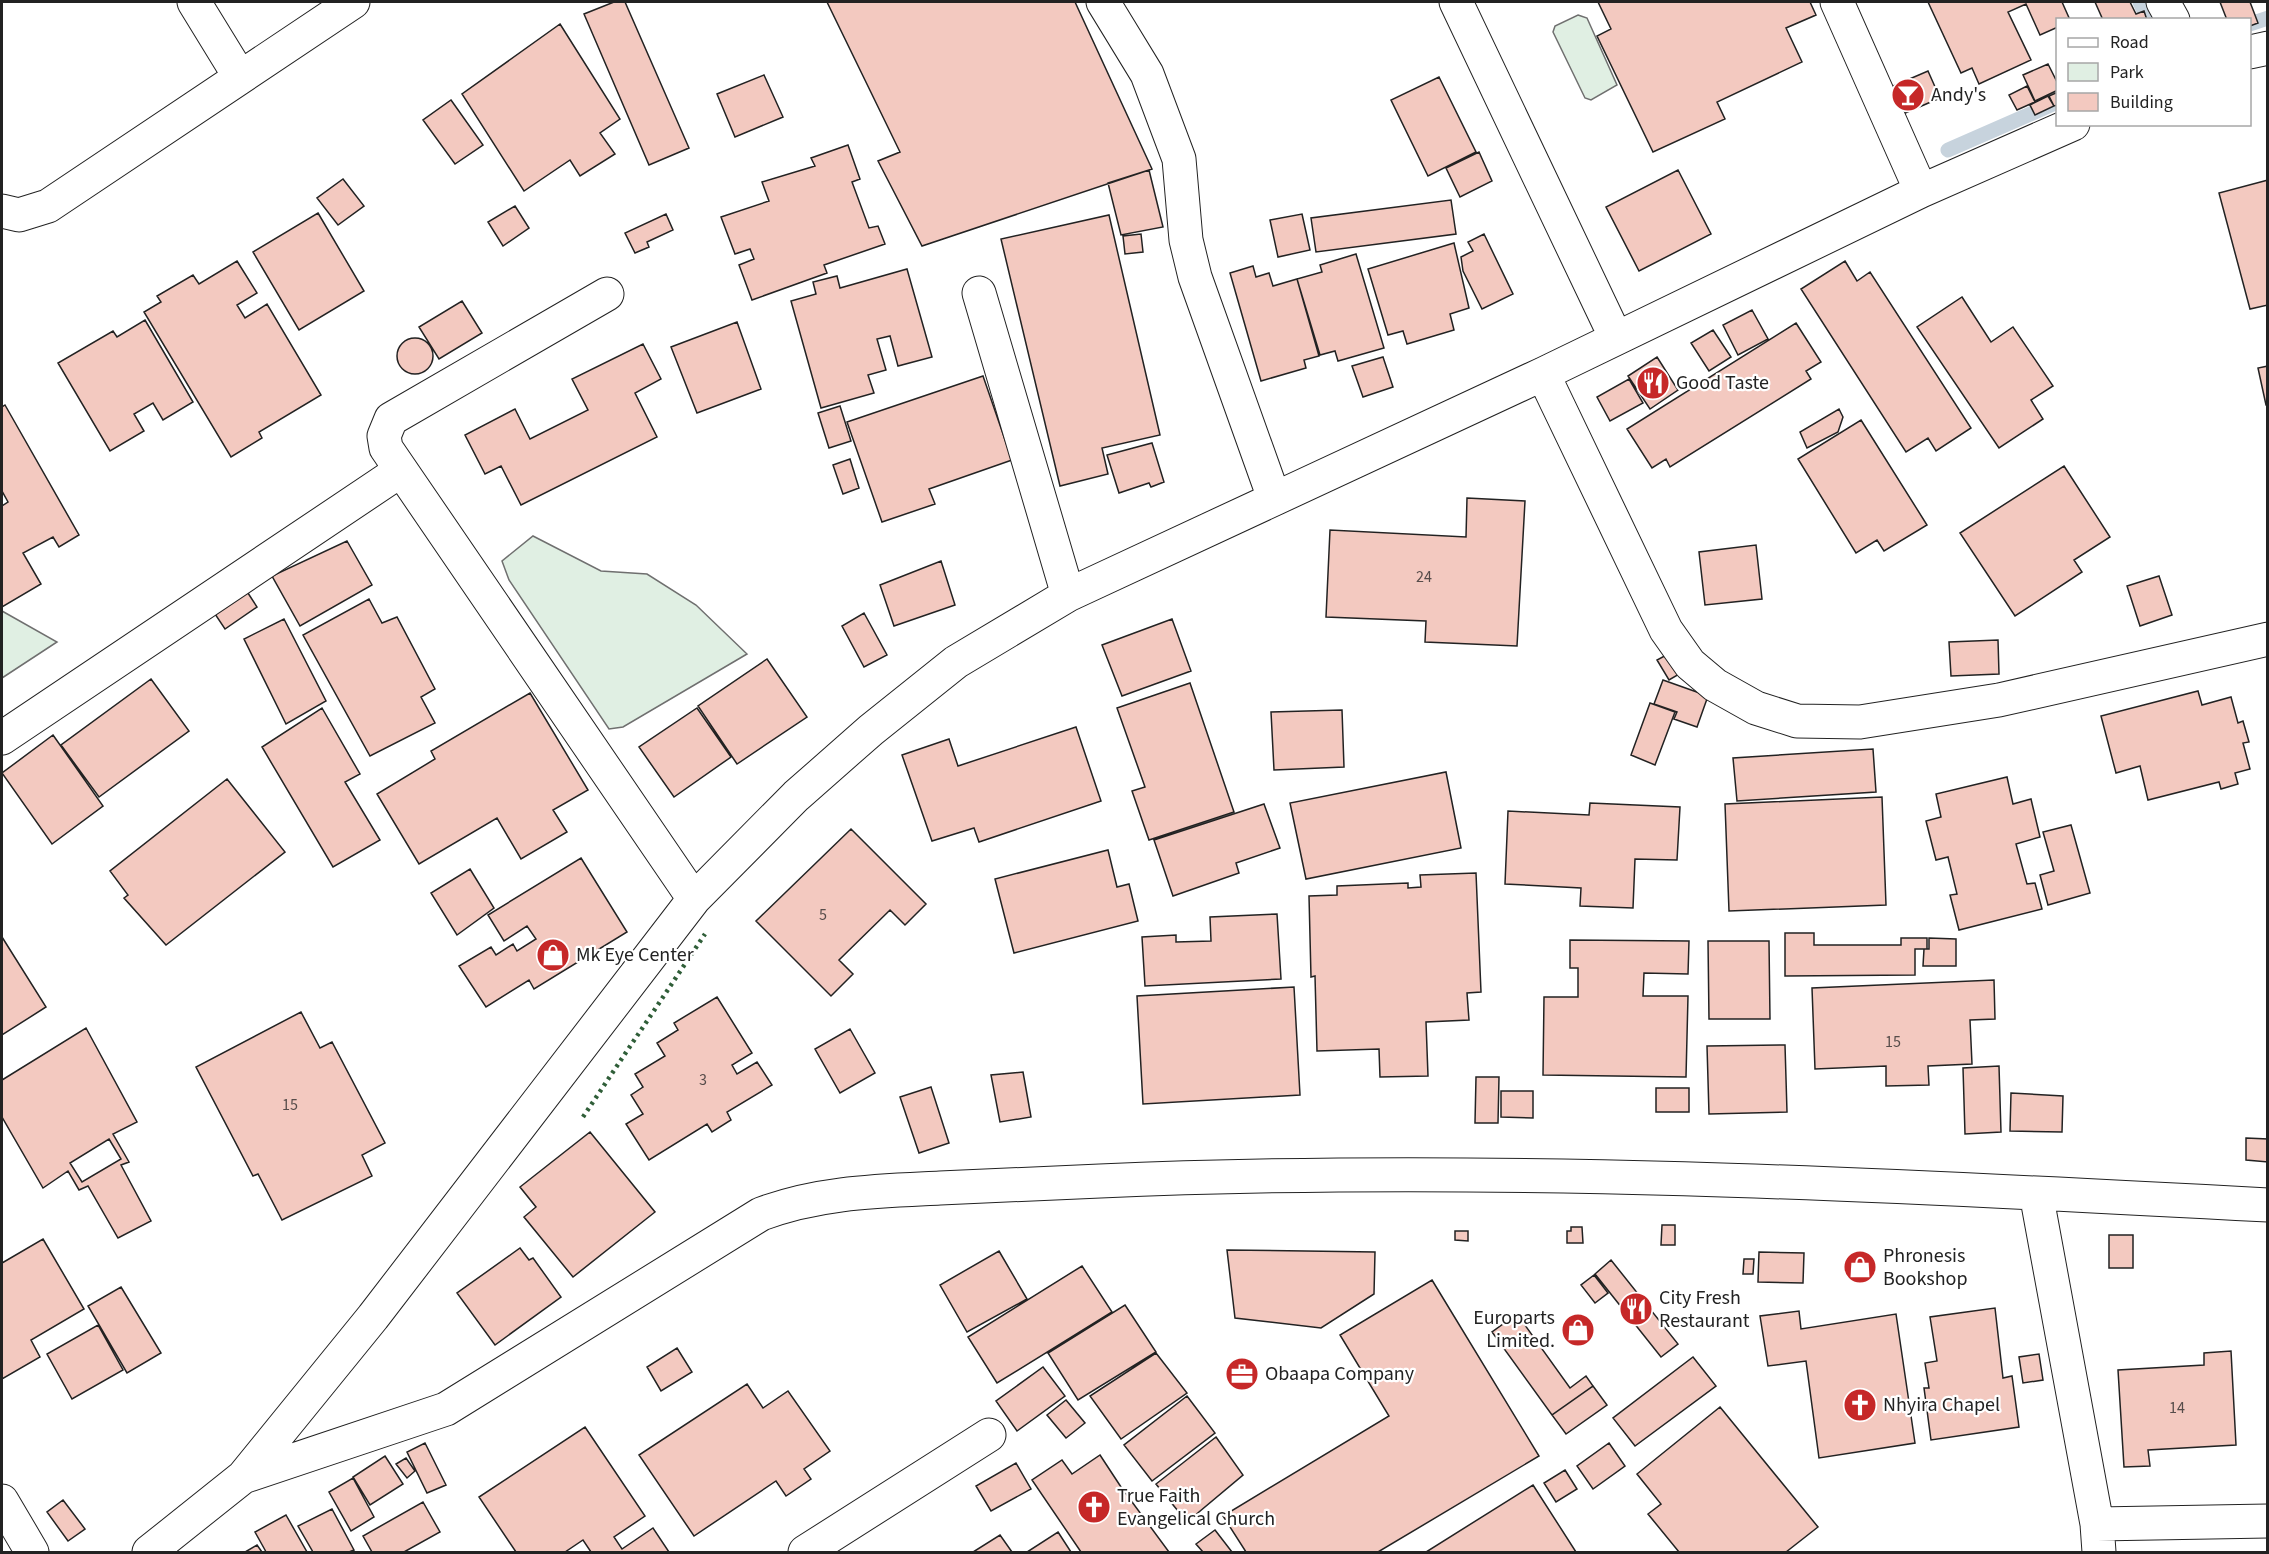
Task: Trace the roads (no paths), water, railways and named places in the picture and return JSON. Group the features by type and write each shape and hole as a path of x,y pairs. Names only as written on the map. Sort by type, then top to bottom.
{"street":[{"path":"194,2 240,77"},
{"path":"2,212 20,214 48,206 353,2"},
{"path":"1103,2 1147,74 1179,159 1186,240 1195,277 1274,498"},
{"path":"1456,2 1616,338"},
{"path":"1837,2 1921,191"},
{"path":"2163,2 2172,18"},
{"path":"2251,52 2268,48"},
{"path":"149,1552 243,1477 373,1317 694,899 796,796 871,730 957,662 1068,596 1543,374 1921,191 2068,126"},
{"path":"979,293 1068,596"},
{"path":"607,294 391,419 384,436 386,448 400,471 694,899"},
{"path":"1543,374 1666,630 1689,664 1715,685 1756,708 1797,721 1860,722 2000,700 2268,639"},
{"path":"2,738 400,471"},
{"path":"243,1477 446,1409 761,1214 793,1202 855,1192 1196,1177 1480,1174 2036,1193 2268,1205"},
{"path":"2036,1193 2098,1538 2268,1521"},
{"path":"805,1552 989,1435"},
{"path":"2,1501 32,1552"}],"waterway":[{"path":"2140,2 2147,18"},
{"path":"2251,24 2268,18"},
{"path":"1948,150 2053,104"}],"place":[{"name":"Andy's","path":"1908,95"},
{"name":"Good Taste","path":"1653,383"},
{"name":"Mk Eye Center","path":"553,955"},
{"name":"Phronesis Bookshop","path":"1860,1267"},
{"name":"City Fresh Restaurant","path":"1636,1309"},
{"name":"Europarts Limited.","path":"1578,1330"},
{"name":"Obaapa Company","path":"1242,1374"},
{"name":"Nhyira Chapel","path":"1860,1405"},
{"name":"True Faith Evangelical Church","path":"1094,1507"}]}
